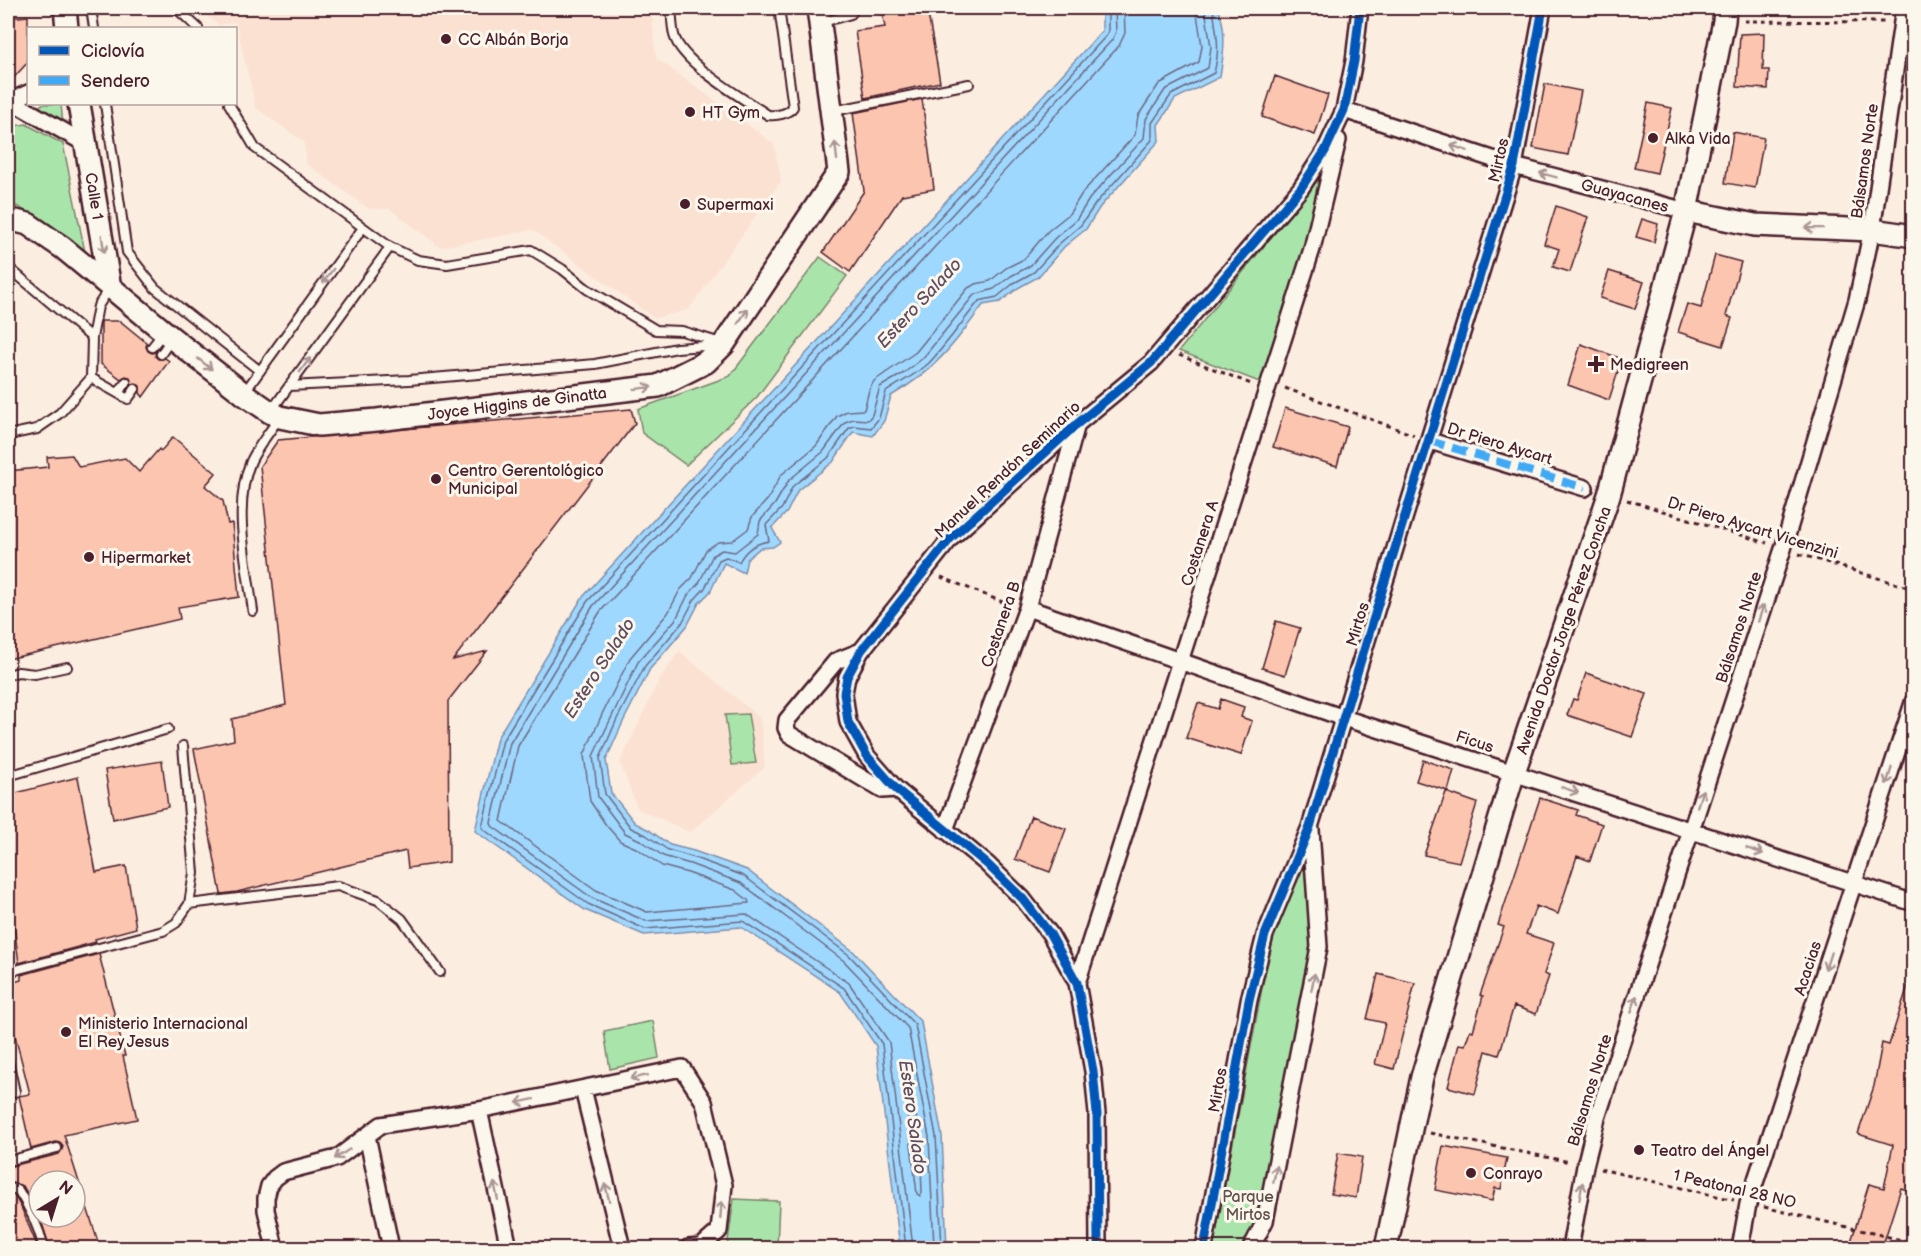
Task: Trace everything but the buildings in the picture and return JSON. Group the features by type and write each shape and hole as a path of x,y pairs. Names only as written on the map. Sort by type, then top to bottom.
{"street":[{"path":"65,8 67,27"},
{"name":"Manuel Rendón Seminario","path":"1098,1248 1097,1114 1093,1071 1077,982 1050,934 1023,899 987,864 896,789 863,751 847,716 844,693 847,678 861,651 925,570 961,529 1077,424 1151,363 1301,188 1325,151 1344,110 1354,61 1360,8"},
{"name":"Mirtos","path":"1204,1248 1249,1000 1269,924 1310,827 1514,166 1543,8"},
{"name":"Avenida Doctor Jorge Pérez Concha","path":"1386,1248 1422,1077 1514,772 1609,495 1686,211 1725,14"},
{"name":"Joyce Higgins de Ginatta","path":"8,219 27,224 54,242 110,288 162,343 275,414 319,425 658,386 706,362 724,344 839,172 819,15"},
{"name":"Bálsamos Norte","path":"1570,1248 1585,1166 1607,1085 1783,549 1857,300 1872,230 1903,15"},
{"path":"9,102 27,93"},
{"path":"9,102 86,144"},
{"name":"Calle 1","path":"79,105 110,288"},
{"name":"Guayacanes","path":"1344,110 1514,166 1686,211 1755,225 1872,230 1914,236"},
{"name":"Costanera A","path":"1077,982 1312,249 1344,110"},
{"name":"Costanera B","path":"945,830 1027,608 1077,424"},
{"name":"Dr Piero Aycart","path":"1430,441 1585,488"},
{"name":"Ficus","path":"1027,608 1344,718 1914,903"},
{"path":"861,651 836,661 787,720 786,728 789,734 882,790 896,789"},
{"name":"Acacias","path":"1740,1248 1748,1204 1914,700"},
{"name":"Mirtos","path":"1251,1248 1265,1221 1319,947 1310,827"},
{"path":"274,1248 266,1210 266,1198 269,1186 275,1178 283,1172 337,1158 381,1125 479,1110 682,1068 704,1102 724,1185 719,1231 701,1247 688,1248"},
{"path":"583,1089 622,1248"},
{"path":"479,1110 509,1248"},
{"path":"367,1136 391,1248"}],"lane":[{"path":"91,8 94,27"},
{"path":"176,8 197,27"},
{"path":"671,8 674,37 688,57 715,79 768,115 775,116 790,111 793,107 779,8"},
{"path":"819,15 850,14 855,8"},
{"path":"831,112 969,84"},
{"path":"105,105 127,252 155,288 260,371"},
{"path":"230,105 255,148 362,229 390,247 418,260 447,264 531,250 562,269 587,290 656,330 682,330 724,344"},
{"path":"244,394 362,229"},
{"path":"253,611 242,501 252,459 289,386 390,247"},
{"path":"8,267 92,338"},
{"path":"8,435 37,429 60,412 91,378 92,338 98,306 110,288"},
{"path":"289,386 397,381 595,364 677,348 724,344"},
{"path":"91,378 128,399 135,389"},
{"path":"119,392 126,382"},
{"path":"8,675 18,672 35,674 67,667"},
{"path":"8,776 168,729"},
{"path":"8,972 163,931 176,923 189,904 194,873 183,746"},
{"path":"189,904 338,886 378,900 402,919 440,972"},
{"path":"8,1060 15,1092"},
{"path":"8,1161 57,1148"},
{"path":"8,1188 18,1190 29,1205 44,1248"}],"path":[{"path":"1725,14 1903,15"},
{"path":"925,570 1018,608 1027,608"}],"shaded area":[{"path":"201,8 651,8 656,58 774,144 781,181 688,310 654,318 533,230 440,247 390,209 369,209 307,164 304,142 256,108 236,22 219,25 201,11"},
{"path":"679,651 760,718 765,767 690,832 638,809 620,763 659,680"}],"green space":[{"path":"41,105 61,105 63,126 37,109"},
{"path":"26,124 63,144 85,252 19,207 8,204 8,127"},
{"path":"1332,162 1262,383 1179,351"},
{"path":"820,257 847,276 757,397 686,465 642,433 638,409 730,376"},
{"path":"748,714 756,763 732,765 725,715"},
{"name":"Parque Mirtos","path":"1310,827 1318,947 1259,1248 1213,1248 1270,946"},
{"path":"653,1021 659,1058 610,1069 604,1031"},
{"path":"734,1199 779,1201 777,1248 727,1248"}],"water":[{"name":"Estero Salado","path":"1102,8 1218,8 1224,33 1220,77 1175,99 1158,125 1159,141 1100,207 1086,229 1064,247 1038,277 1018,288 1000,302 983,305 962,333 931,367 891,396 884,421 873,436 853,432 833,462 798,490 787,512 772,528 780,542 773,547 760,548 747,559 744,573 724,563 710,592 699,603 687,626 650,669 606,760 611,793 635,823 670,845 747,870 853,951 921,1022 942,1136 947,1248 900,1248 876,1046 840,992 741,927 644,935 585,910 475,831 497,738 582,598 1102,31"}],"marked path":[{"path":"1430,441 1585,488"}],"cycle path":[{"path":"1098,1248 1097,1114 1093,1071 1077,983 1050,934 1023,899 987,864 896,789 867,756 848,722 844,693 847,677 861,651 950,539 1077,424 1151,363 1301,188 1325,151 1344,110 1354,61 1360,8"},
{"path":"1204,1248 1249,1000 1265,935 1310,827 1514,166 1543,8"}],"place":[{"name":"CC Albán Borja","path":"446,39"},
{"name":"HT Gym","path":"690,112"},
{"name":"Alka Vida","path":"1653,138"},
{"name":"Supermaxi","path":"685,204"},
{"name":"Medigreen","path":"1596,364"},
{"name":"Centro Gerentológico Municipal","path":"436,479"},
{"name":"Hipermarket","path":"89,557"},
{"name":"Ministerio Internacional El Rey Jesus","path":"66,1032"},
{"name":"Teatro del Ángel","path":"1639,1150"},
{"name":"Conrayo","path":"1471,1173"}]}
